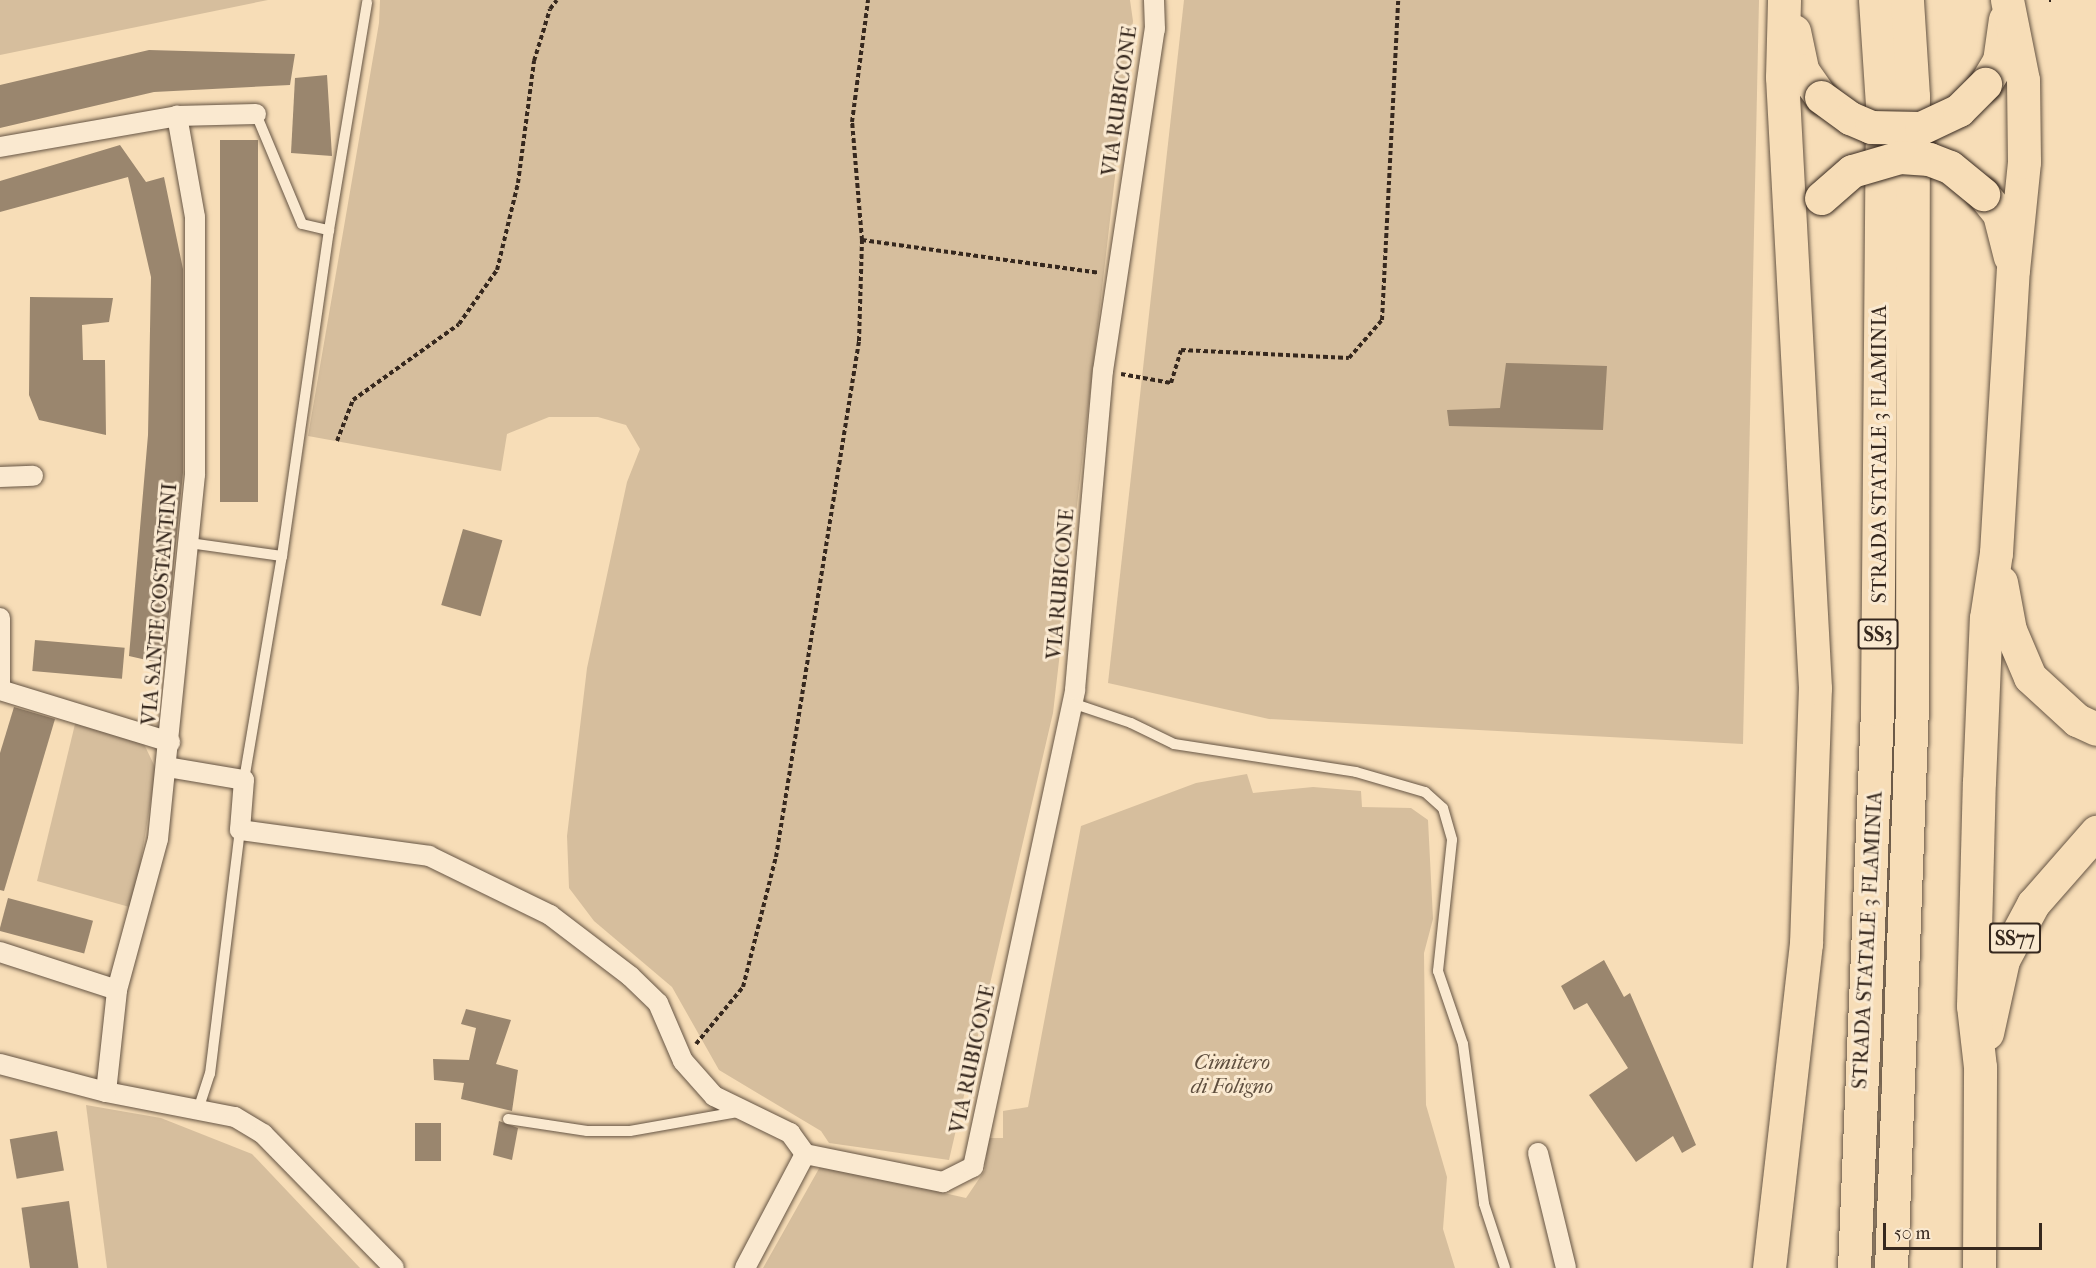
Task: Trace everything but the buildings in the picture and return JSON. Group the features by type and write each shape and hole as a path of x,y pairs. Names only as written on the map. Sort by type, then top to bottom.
{"highway":[{"path":"1786,0 1802,70 1821,97 1833,108 1871,127 1921,128 1959,110 1994,72 2004,42 2006,0"},
{"path":"1769,1268 1806,944 1814,817 1815,688 1782,76 1786,0"},
{"name":"STRADA STATALE 3 FLAMINIA","path":"1854,1268 1877,709 1882,105 1875,0"},
{"name":"STRADA STATALE 3 FLAMINIA","path":"1891,1268 1912,693 1913,96 1907,0"},
{"path":"1979,1268 1980,1067 1973,1006 1979,782 1986,618 1996,553 2013,270 2022,207 2025,120 2017,35 2006,0"},
{"path":"1792,283 1803,241 1821,198 1852,171 1899,158 1929,159 1950,167 1983,194 1999,214 2013,270"},
{"path":"1996,553 2010,630 2030,677 2077,720 2096,729"},
{"name":"SS77","path":"1980,1067 2003,960 2033,904 2096,832"}],"street":[{"name":"VIA RUBICONE","path":"805,1154 943,1182 974,1167 1072,703 1103,371 1155,29 1154,0"},
{"path":"0,147 177,116 256,114"},
{"name":"VIA SANTE COSTANTINI","path":"106,1092 117,990 158,839 170,742 195,474 195,217 177,116"},
{"path":"0,477 33,476"},
{"path":"0,618 0,690 170,742"},
{"path":"166,767 244,780 240,830 429,856 550,915 630,976 658,1003 683,1061 714,1096 790,1133 805,1154 745,1268"},
{"path":"0,952 117,990"},
{"path":"0,1064 106,1092 235,1117 263,1134 394,1268"},
{"path":"1538,1153 1566,1268"}],"lane":[{"path":"244,780 282,556 329,230 367,2"},
{"path":"256,114 302,224 329,230"},
{"path":"189,543 282,556"},
{"path":"1072,703 1131,723 1174,744 1356,772 1425,792 1443,808 1452,840 1438,970 1463,1044 1484,1204 1505,1268"},
{"path":"198,1110 210,1074 240,830"},
{"path":"508,1119 587,1131 630,1131 746,1111"}],"path":[{"path":"338,441 353,400 459,324 497,270 518,183 534,61 550,9 557,0"},
{"path":"683,1061 743,987 776,857 859,340 862,240 852,122 868,0"},
{"path":"1103,371 1171,383 1181,350 1349,358 1382,320 1398,0"},
{"path":"862,240 1118,276"}],"green space":[{"path":"0,0 268,0 0,55"},
{"path":"380,0 1130,0 1133,21 1053,713 949,1160 829,1143 821,1131 719,1070 672,987 594,921 569,888 567,836 587,668 627,482 640,449 626,425 598,417 549,417 507,434 501,471 308,436 379,23"},
{"path":"1184,0 1759,0 1743,744 1269,719 1108,683"},
{"path":"76,720 143,742 156,769 133,908 37,881"},
{"name":"Cimitero di Foligno","path":"1247,774 1253,793 1313,787 1361,791 1362,807 1411,808 1428,820 1433,919 1424,953 1426,1105 1447,1177 1443,1229 1455,1268 763,1268 821,1165 966,1198 985,1170 988,1138 1003,1138 1003,1111 1028,1107 1081,826 1196,783"},
{"path":"86,1105 161,1118 252,1154 360,1268 107,1268"}]}
